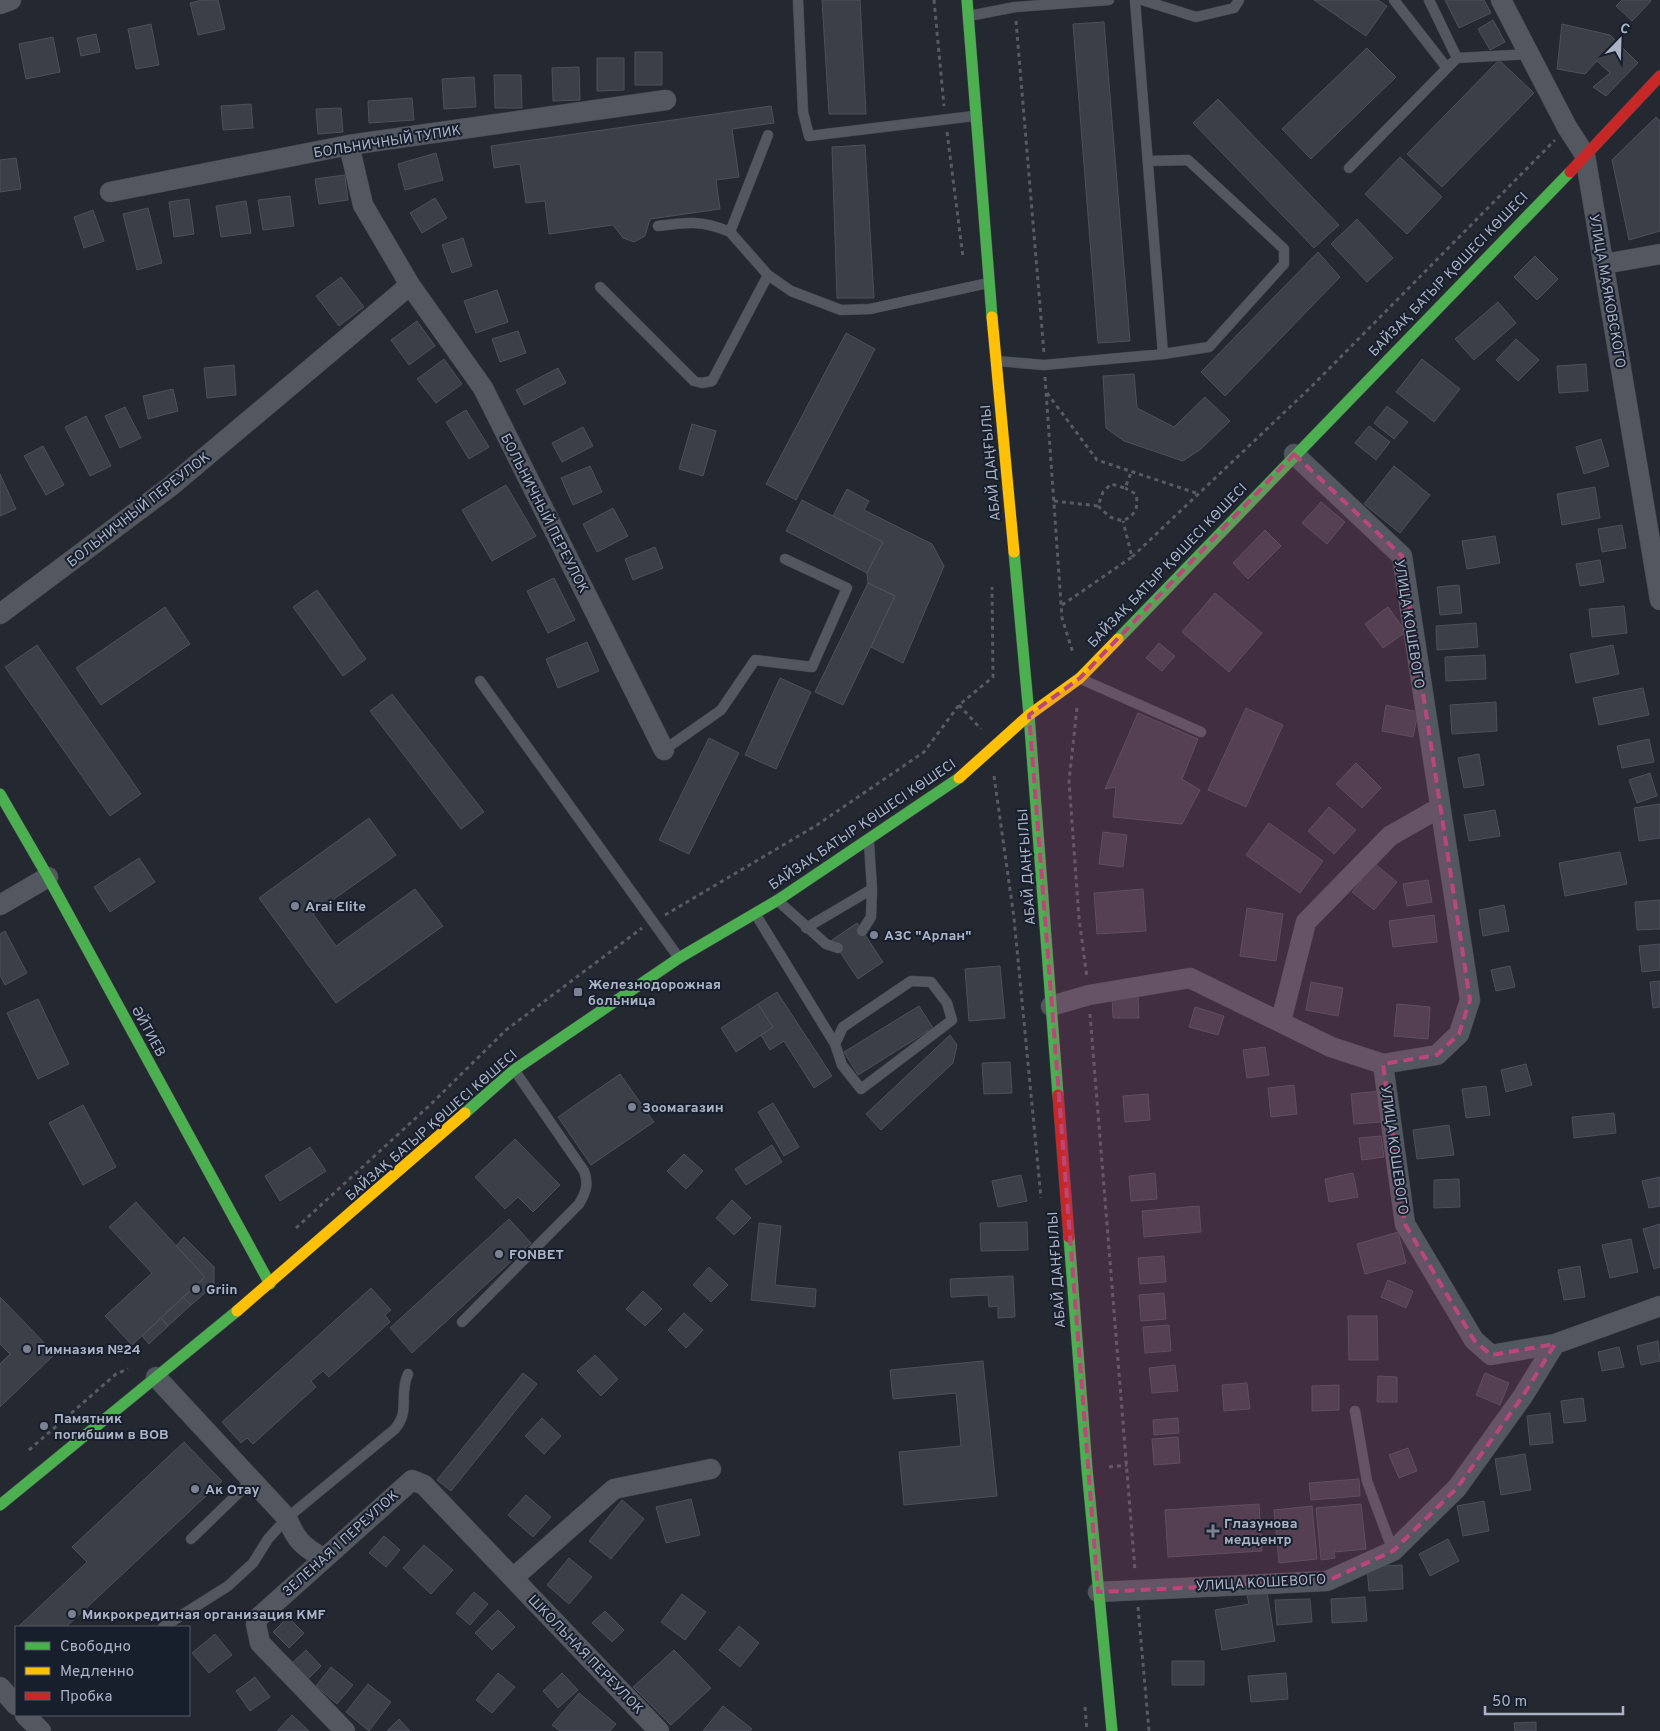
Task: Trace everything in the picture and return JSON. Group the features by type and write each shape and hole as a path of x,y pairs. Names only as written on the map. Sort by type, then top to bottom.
{"main road":[{"name":"АБАЙ ДАҢҒЫЛЫ","path":"967,0 996,361 1029,714 1086,1469 1112,1731"},
{"name":"БАЙЗАҚ БАТЫР ҚӨШЕСІ КӨШЕСІ","path":"0,1504 270,1284 514,1070 679,958 756,914 953,784 1029,714 1080,678 1294,454 1623,117 1660,76"},
{"name":"ӘЙТИЕВ","path":"0,794 48,877 270,1284"}],"street":[{"path":"0,4 11,0"},
{"name":"УЛИЦА МАЯКОВСКОГО","path":"1501,0 1567,127 1585,155 1660,600"},
{"name":"БОЛЬНИЧНЫЙ ТУПИК","path":"110,192 349,144 666,100"},
{"name":"БОЛЬНИЧНЫЙ ПЕРЕУЛОК","path":"349,144 363,205 410,285 483,388 664,750"},
{"path":"1604,264 1660,254"},
{"name":"БОЛЬНИЧНЫЙ ПЕРЕУЛОК","path":"0,614 171,486 410,285"},
{"name":"УЛИЦА КОШЕВОГО","path":"1051,1006 1089,996 1190,978 1331,1047 1383,1064 1437,1055 1459,1034 1470,1000 1439,808 1402,556 1294,454"},
{"path":"1281,1021 1306,922 1390,836 1439,808"},
{"path":"0,905 48,877"},
{"name":"УЛИЦА КОШЕВОГО","path":"1383,1064 1405,1224 1474,1340 1491,1355 1556,1344 1660,1306"},
{"name":"УЛИЦА КОШЕВОГО","path":"1098,1592 1136,1588 1328,1580 1393,1551 1457,1488 1523,1396 1556,1344"},
{"path":"156,1377 253,1479 287,1518 293,1534 300,1544 323,1558"},
{"path":"513,1578 614,1489 711,1469"},
{"name":"ЗЕЛЕНАЯ 1 ПЕРЕУЛОК","path":"345,1731 260,1643 256,1630 258,1618 408,1482 412,1480 424,1485"},
{"name":"ШКОЛЬНАЯ ПЕРЕУЛОК","path":"424,1485 659,1731"},
{"path":"0,1687 15,1704"},
{"path":"27,1716 40,1731"}],"lane":[{"path":"798,0 804,112 809,136 976,116"},
{"path":"968,16 1015,8 1109,0"},
{"path":"1135,0 1163,354"},
{"path":"1142,0 1196,17 1234,8 1239,0"},
{"path":"1394,0 1447,68"},
{"path":"1428,0 1457,58"},
{"path":"1349,168 1457,58 1529,54"},
{"path":"730,232 768,135"},
{"path":"996,361 1044,365 1163,354 1209,347 1284,264 1284,249 1188,160 1148,162"},
{"path":"658,226 693,222 710,223 730,232 768,275 791,291 814,302 841,310 870,309 967,286 990,283"},
{"path":"600,287 694,381 702,383 712,380 768,275"},
{"path":"664,750 721,710 755,660 812,667 847,588 785,559"},
{"path":"1080,678 1201,732"},
{"path":"480,681 679,958"},
{"path":"862,931 871,917 872,889 868,840"},
{"path":"806,928 872,889"},
{"path":"778,900 806,928 826,944 838,948"},
{"path":"756,914 835,1044 842,1065 861,1089 952,1020 947,1003 931,982 911,981 843,1028 835,1044"},
{"path":"462,1322 580,1204 586,1193 588,1182 584,1171 514,1070"},
{"path":"165,1626 228,1586 253,1563 268,1539 287,1518 394,1429 402,1420 405,1408 402,1387 408,1374"},
{"path":"1355,1412 1367,1481 1393,1551"},
{"path":"191,1539 253,1479"}],"path":[{"path":"934,0 946,119 967,286"},
{"path":"1015,8 1062,618 1080,678 1069,781 1079,918 1089,996 1149,1731"},
{"path":"1062,605 1132,557 1199,494 1311,387 1567,127"},
{"path":"1046,392 1097,460 1132,470 1199,494"},
{"path":"1125,488 1132,470"},
{"path":"1054,501 1098,506 1110,517 1123,521 1132,516 1138,505 1136,494 1111,484 1103,492 1098,506"},
{"path":"1123,521 1132,557"},
{"path":"294,1231 430,1105 506,1030 653,922 817,825 924,752 960,705 993,677 992,581"},
{"path":"960,705 996,745 993,769 1014,918 1042,1204"},
{"path":"1085,1702 1087,1731"}],"highlighted area":[{"path":"1294,454 1402,556 1470,1000 1459,1034 1437,1055 1383,1064 1405,1224 1474,1340 1491,1355 1555,1344 1523,1396 1457,1488 1393,1551 1327,1581 1098,1592 1029,715 1080,678"}],"building":[{"path":"202,0 218,0 225,29 198,35 190,3"},
{"path":"822,0 860,0 866,114 829,114"},
{"path":"1314,0 1378,0 1387,6 1366,36"},
{"path":"1445,0 1484,0 1491,13 1459,28"},
{"path":"1622,0 1651,1 1632,21 1616,6"},
{"path":"1493,20 1505,42 1490,50 1478,29"},
{"path":"1104,22 1130,341 1098,343 1073,24"},
{"path":"151,24 159,65 136,69 128,29"},
{"path":"1562,24 1610,35 1638,63 1606,96 1593,87 1610,73 1597,61 1585,74 1557,69"},
{"path":"96,34 100,52 81,56 77,38"},
{"path":"53,37 60,72 26,79 19,44"},
{"path":"1367,48 1396,77 1311,159 1282,129"},
{"path":"635,52 662,52 662,85 635,85"},
{"path":"597,58 624,58 624,90 597,91"},
{"path":"1499,60 1534,93 1442,187 1407,154"},
{"path":"579,67 580,100 553,101 552,68"},
{"path":"494,75 521,75 522,108 495,108"},
{"path":"474,77 476,107 444,109 442,79"},
{"path":"412,98 414,120 369,123 368,101"},
{"path":"1218,99 1339,225 1314,248 1193,123"},
{"path":"251,104 253,128 223,130 221,106"},
{"path":"771,106 774,123 732,129 739,177 716,180 720,209 650,219 645,236 634,242 623,238 613,225 549,234 545,201 526,203 520,164 494,168 491,146"},
{"path":"341,108 343,132 318,134 316,109"},
{"path":"1656,117 1660,121 1660,231 1629,240 1612,160"},
{"path":"865,145 874,298 837,298 832,147"},
{"path":"436,153 443,180 405,190 398,164"},
{"path":"1400,157 1442,197 1407,234 1365,194"},
{"path":"16,158 21,189 0,192 0,160"},
{"path":"345,175 348,200 319,204 315,179"},
{"path":"290,196 294,226 263,230 258,200"},
{"path":"435,198 447,218 422,233 410,213"},
{"path":"189,199 194,234 174,237 169,202"},
{"path":"246,201 251,233 221,237 216,206"},
{"path":"148,208 162,263 137,270 123,214"},
{"path":"93,210 104,241 84,248 74,217"},
{"path":"1357,219 1393,258 1367,282 1331,244"},
{"path":"463,238 472,266 452,273 442,245"},
{"path":"1318,252 1340,277 1225,396 1201,372"},
{"path":"1535,256 1558,279 1537,300 1514,277"},
{"path":"341,277 364,307 339,326 316,296"},
{"path":"497,290 508,322 476,333 464,301"},
{"path":"1498,302 1516,323 1474,360 1455,339"},
{"path":"417,321 435,346 409,365 391,340"},
{"path":"518,331 526,353 500,362 492,339"},
{"path":"846,333 875,349 796,500 766,484"},
{"path":"1516,339 1539,360 1518,381 1496,360"},
{"path":"444,359 462,384 436,403 417,379"},
{"path":"1422,359 1460,389 1434,422 1396,392"},
{"path":"1586,364 1588,391 1559,393 1557,366"},
{"path":"234,365 236,395 207,398 204,368"},
{"path":"558,368 566,383 524,405 516,390"},
{"path":"1134,374 1137,408 1174,427 1205,397 1230,421 1201,449 1183,461 1124,441 1106,428 1103,376"},
{"path":"173,389 178,411 148,419 143,396"},
{"path":"1387,406 1408,422 1394,439 1374,423"},
{"path":"125,407 141,438 120,448 105,416"},
{"path":"466,410 489,447 469,459 446,422"},
{"path":"86,416 111,466 90,476 65,427"},
{"path":"692,424 716,431 703,476 679,469"},
{"path":"1369,426 1390,442 1376,460 1355,443"},
{"path":"583,427 593,446 562,462 552,443"},
{"path":"1601,439 1609,466 1584,474 1576,447"},
{"path":"43,446 64,485 46,495 24,456"},
{"path":"590,466 602,492 573,505 561,478"},
{"path":"1394,466 1430,495 1400,533 1364,504"},
{"path":"0,474 16,509 0,516"},
{"path":"506,485 536,536 492,561 462,510"},
{"path":"1595,487 1600,518 1562,525 1557,494"},
{"path":"847,489 869,501 864,510 932,544 944,566 903,663 871,647 895,596 868,583 867,573 883,542 833,516"},
{"path":"802,500 883,542 867,573 786,531"},
{"path":"1321,502 1345,522 1327,544 1302,523"},
{"path":"613,508 628,536 597,552 583,524"},
{"path":"1622,525 1626,548 1602,552 1598,529"},
{"path":"1265,530 1281,546 1248,579 1233,563"},
{"path":"1495,536 1500,563 1467,569 1462,541"},
{"path":"655,547 663,568 633,580 625,559"},
{"path":"1600,560 1604,582 1580,586 1576,564"},
{"path":"554,578 575,620 548,633 527,591"},
{"path":"868,583 895,596 843,705 815,692"},
{"path":"1459,585 1462,613 1440,615 1437,587"},
{"path":"317,590 366,659 343,676 293,607"},
{"path":"1215,593 1262,633 1229,672 1182,632"},
{"path":"1624,606 1627,633 1592,637 1589,609"},
{"path":"165,607 190,644 101,705 76,668"},
{"path":"1388,607 1406,632 1383,648 1365,624"},
{"path":"1476,623 1478,647 1437,650 1436,626"},
{"path":"587,642 599,671 558,688 546,659"},
{"path":"1159,643 1175,656 1162,671 1146,658"},
{"path":"37,645 141,794 110,816 5,667"},
{"path":"1613,645 1619,674 1576,683 1570,654"},
{"path":"1485,655 1486,679 1446,681 1445,657"},
{"path":"780,678 811,692 776,769 745,755"},
{"path":"1643,688 1649,715 1599,725 1593,698"},
{"path":"392,694 484,812 461,829 370,711"},
{"path":"1496,702 1497,731 1452,734 1450,705"},
{"path":"1386,705 1418,712 1413,737 1382,731"},
{"path":"1246,708 1283,725 1246,807 1208,790"},
{"path":"1138,713 1198,739 1182,779 1200,790 1182,824 1113,817 1116,787 1105,789"},
{"path":"709,738 739,753 689,854 659,840"},
{"path":"1649,739 1654,762 1622,768 1617,746"},
{"path":"1479,754 1484,785 1464,788 1458,758"},
{"path":"1356,763 1381,788 1362,808 1336,784"},
{"path":"1650,773 1657,796 1637,803 1629,780"},
{"path":"1660,804 1660,838 1639,841 1634,808"},
{"path":"1329,807 1356,830 1334,854 1308,831"},
{"path":"1495,810 1500,836 1469,841 1464,815"},
{"name":"Arai Elite","path":"369,818 396,855 313,914 336,946 415,889 443,926 336,1003 259,898"},
{"path":"1269,823 1323,861 1300,893 1246,855"},
{"path":"1103,832 1127,835 1123,867 1099,864"},
{"path":"1620,852 1627,884 1565,896 1559,863"},
{"path":"139,858 155,882 110,912 94,887"},
{"path":"1375,864 1397,882 1374,910 1352,892"},
{"path":"1428,880 1432,902 1407,906 1403,884"},
{"path":"1143,889 1146,931 1097,934 1094,893"},
{"path":"1660,900 1660,929 1637,930 1635,902"},
{"path":"1504,905 1509,931 1483,936 1479,910"},
{"path":"1247,908 1283,914 1276,961 1240,956"},
{"path":"1434,915 1437,942 1393,947 1389,921"},
{"path":"857,923 883,962 858,979 832,940"},
{"path":"5,931 27,973 5,985 0,975 0,934"},
{"path":"1660,944 1660,970 1642,972 1639,946"},
{"path":"1000,966 1005,1018 969,1021 965,969"},
{"path":"1510,966 1515,987 1496,991 1491,970"},
{"path":"1660,981 1660,1007 1653,1008 1650,982"},
{"path":"1311,982 1343,988 1338,1016 1306,1010"},
{"path":"777,992 832,1076 814,1088 784,1041 770,1050 761,1035 773,1027 758,1004"},
{"path":"1112,996 1138,996 1139,1018 1113,1018"},
{"path":"38,999 69,1064 38,1079 7,1013"},
{"path":"758,1004 773,1027 736,1052 721,1028"},
{"path":"1397,1004 1430,1007 1428,1039 1394,1036"},
{"path":"919,1006 933,1028 858,1075 844,1052"},
{"path":"1195,1007 1224,1016 1218,1035 1189,1027"},
{"path":"950,1035 957,1045 953,1063 881,1130 866,1114"},
{"path":"1265,1047 1269,1075 1247,1078 1243,1050"},
{"path":"1010,1062 1012,1093 984,1094 982,1063"},
{"path":"1526,1064 1532,1085 1506,1092 1501,1070"},
{"path":"620,1074 654,1122 591,1165 558,1117"},
{"path":"1294,1085 1297,1114 1271,1117 1268,1088"},
{"path":"1486,1086 1490,1115 1466,1118 1462,1089"},
{"path":"1380,1091 1382,1122 1354,1124 1351,1094"},
{"path":"1148,1094 1150,1120 1125,1122 1123,1096"},
{"path":"773,1103 799,1147 784,1156 758,1112"},
{"path":"83,1105 116,1167 83,1185 49,1123"},
{"path":"1614,1113 1616,1133 1574,1138 1572,1117"},
{"path":"1449,1125 1454,1155 1417,1159 1413,1130"},
{"path":"1381,1136 1384,1157 1362,1160 1359,1138"},
{"path":"515,1139 560,1185 533,1212 518,1197 505,1209 475,1177"},
{"path":"772,1145 782,1162 746,1185 735,1169"},
{"path":"310,1147 326,1171 280,1201 265,1176"},
{"path":"684,1154 703,1171 686,1189 667,1171"},
{"path":"1155,1173 1157,1199 1131,1201 1129,1176"},
{"path":"1353,1173 1358,1197 1329,1202 1325,1179"},
{"path":"1021,1175 1027,1201 998,1207 992,1181"},
{"path":"1660,1177 1660,1206 1649,1208 1642,1181"},
{"path":"1459,1179 1460,1207 1434,1208 1434,1180"},
{"path":"732,1200 751,1218 734,1235 716,1218"},
{"path":"136,1202 205,1277 132,1345 105,1316 152,1273 109,1227"},
{"path":"1199,1206 1201,1232 1144,1237 1142,1211"},
{"path":"509,1219 531,1243 412,1353 390,1328"},
{"path":"1027,1222 1028,1250 981,1251 980,1223"},
{"path":"759,1223 781,1226 775,1285 816,1289 815,1307 751,1300"},
{"path":"1660,1224 1660,1267 1654,1269 1643,1229"},
{"path":"1398,1232 1406,1263 1365,1274 1357,1244"},
{"path":"184,1237 214,1267 214,1285 191,1305 183,1297 205,1277 176,1246"},
{"path":"1631,1239 1638,1272 1610,1278 1602,1245"},
{"path":"1164,1256 1166,1282 1140,1284 1138,1258"},
{"path":"1580,1266 1585,1297 1564,1300 1558,1270"},
{"path":"709,1267 728,1285 711,1302 693,1285"},
{"path":"1013,1276 1015,1317 998,1318 998,1306 989,1307 988,1295 951,1297 950,1279"},
{"path":"1388,1280 1413,1291 1406,1308 1381,1297"},
{"path":"371,1288 391,1310 385,1315 390,1322 329,1377 323,1371 311,1381 316,1387 253,1444 247,1438 241,1443 222,1422"},
{"path":"643,1291 662,1309 645,1326 626,1309"},
{"path":"1164,1293 1166,1319 1141,1321 1139,1295"},
{"name":"Гимназия №24","path":"0,1297 55,1354 0,1407 0,1364 10,1354 0,1344"},
{"path":"183,1297 191,1305 168,1326 161,1318"},
{"path":"684,1313 703,1330 686,1348 668,1330"},
{"path":"1348,1316 1377,1316 1378,1360 1349,1360"},
{"path":"161,1318 168,1326 149,1344 142,1336"},
{"path":"1169,1325 1171,1351 1145,1353 1143,1327"},
{"path":"1658,1341 1660,1361 1641,1365 1637,1346"},
{"path":"1619,1347 1624,1367 1602,1371 1598,1352"},
{"path":"595,1355 618,1379 601,1396 577,1371"},
{"path":"983,1361 997,1496 904,1505 899,1452 961,1446 956,1393 893,1399 890,1370"},
{"path":"1175,1365 1178,1391 1152,1393 1149,1368"},
{"path":"523,1373 537,1384 451,1491 437,1480"},
{"path":"1485,1373 1509,1383 1500,1405 1476,1395"},
{"path":"1378,1376 1397,1377 1397,1402 1377,1402"},
{"path":"1247,1383 1250,1409 1224,1411 1222,1385"},
{"path":"1339,1385 1339,1410 1312,1411 1312,1386"},
{"path":"1583,1398 1586,1421 1564,1423 1561,1401"},
{"path":"1550,1413 1553,1443 1530,1445 1527,1416"},
{"path":"542,1418 561,1436 544,1454 525,1436"},
{"path":"1178,1418 1179,1433 1154,1435 1153,1420"},
{"path":"1178,1437 1180,1463 1154,1465 1152,1439"},
{"path":"184,1442 222,1481 67,1626 19,1626 87,1562 72,1547"},
{"path":"1408,1448 1417,1471 1399,1478 1389,1455"},
{"path":"1525,1454 1531,1490 1501,1495 1495,1459"},
{"path":"1359,1479 1360,1496 1311,1500 1309,1483"},
{"path":"526,1495 551,1517 533,1537 508,1515"},
{"path":"691,1499 700,1535 666,1543 656,1507"},
{"path":"622,1500 644,1519 611,1559 589,1541"},
{"path":"1484,1501 1489,1531 1463,1536 1457,1506"},
{"name":"Глазунова медцентр","path":"1259,1504 1262,1551 1168,1557 1165,1510"},
{"path":"1361,1504 1366,1549 1334,1552 1335,1558 1321,1560 1316,1508"},
{"path":"1312,1506 1317,1559 1279,1563 1274,1510"},
{"path":"384,1536 400,1550 386,1567 369,1553"},
{"path":"1448,1539 1459,1561 1430,1576 1419,1554"},
{"path":"424,1545 453,1570 431,1594 403,1568"},
{"path":"569,1558 592,1577 569,1604 547,1585"},
{"path":"1402,1565 1403,1589 1369,1591 1367,1567"},
{"path":"474,1592 488,1604 470,1625 456,1613"},
{"path":"1267,1592 1275,1641 1222,1650 1215,1610 1249,1604 1247,1595"},
{"path":"682,1594 706,1612 685,1640 661,1622"},
{"path":"1365,1597 1367,1621 1332,1623 1331,1599"},
{"path":"1310,1599 1312,1622 1277,1625 1275,1600"},
{"path":"498,1610 515,1627 492,1650 475,1633"},
{"path":"605,1611 624,1630 612,1642 592,1623"},
{"path":"288,1617 304,1633 289,1648 273,1632"},
{"path":"739,1626 759,1643 740,1667 719,1650"},
{"path":"215,1634 232,1655 209,1673 192,1653"},
{"path":"306,1650 321,1666 306,1681 290,1665"},
{"path":"674,1650 711,1688 671,1725 633,1687"},
{"path":"1172,1661 1204,1661 1204,1685 1172,1685"},
{"path":"331,1667 353,1685 337,1704 316,1686"},
{"path":"498,1673 515,1687 492,1713 476,1700"},
{"path":"562,1673 578,1690 558,1708 543,1691"},
{"path":"1286,1673 1288,1699 1251,1702 1248,1676"},
{"path":"255,1677 270,1697 250,1711 236,1691"},
{"path":"368,1684 391,1702 369,1731 346,1712"},
{"path":"579,1693 616,1724 610,1731 560,1731 552,1725"},
{"path":"723,1706 752,1729 750,1731 703,1731"},
{"path":"292,1715 309,1731 277,1731"},
{"path":"399,1719 410,1731 387,1731"},
{"path":"1536,1722 1536,1731 1515,1731 1514,1723"}],"traffic: fast":[{"path":"967,0 992,317"},
{"path":"1118,639 1570,172"},
{"path":"1014,552 1029,715 1058,1095"},
{"path":"465,1113 514,1070 679,958 778,900 959,778"},
{"path":"0,794 48,877 270,1284"},
{"path":"1069,1237 1087,1469 1112,1731"},
{"path":"0,1505 237,1311"}],"traffic: slow":[{"path":"992,317 1014,552"},
{"path":"959,778 1029,715 1080,678 1118,639"},
{"path":"237,1311 465,1113"}],"traffic: jam":[{"path":"1570,172 1660,76"},
{"path":"1058,1095 1069,1237"}],"place":[{"name":"Arai Elite","path":"295,906"},
{"name":"АЗС \"Арлан\"","path":"874,935"},
{"name":"Железнодорожная больница","path":"578,992"},
{"name":"Зоомагазин","path":"632,1107"},
{"name":"FONBET","path":"499,1254"},
{"name":"Griin","path":"196,1289"},
{"name":"Гимназия №24","path":"27,1349"},
{"name":"Памятник погибшим в ВОВ","path":"44,1426"},
{"name":"Ак Отау","path":"195,1489"},
{"name":"Глазунова медцентр","path":"1213,1531"},
{"name":"Микрокредитная организация KMF","path":"72,1614"}]}
